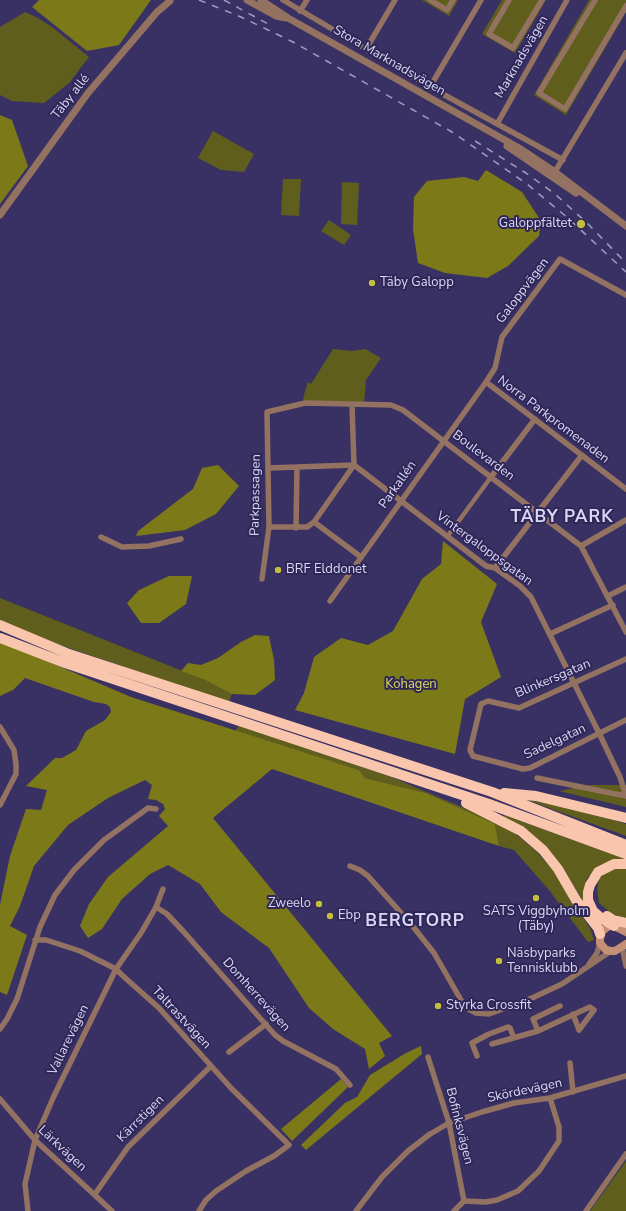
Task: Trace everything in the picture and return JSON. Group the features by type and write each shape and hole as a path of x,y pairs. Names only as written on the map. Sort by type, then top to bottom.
{"highway":[{"path":"0,625 69,654 492,792 626,845"},
{"path":"0,638 65,663 345,756 626,854"},
{"path":"345,756 458,799 521,831 544,850 558,869 576,900 598,928 600,939"},
{"path":"492,792 536,796 626,818"},
{"path":"622,927 603,914 594,904 591,887 594,877 606,867 614,864 626,864"}],"main road":[{"path":"622,927 625,939 624,946 611,951 606,950 600,939 605,928 622,927"}],"street":[{"name":"Stora Marknadsvägen","path":"248,0 276,16 288,18"},
{"name":"Stora Marknadsvägen","path":"261,0 288,18 477,126 553,175 626,226"},
{"name":"Stora Marknadsvägen","path":"267,0 283,10 288,18"},
{"path":"283,0 430,87 563,160"},
{"path":"300,11 307,0"},
{"path":"366,49 394,0"},
{"path":"430,0 447,10 453,0"},
{"path":"430,87 481,0"},
{"path":"509,0 489,34 514,48 542,0"},
{"name":"Marknadsvägen","path":"497,124 567,0"},
{"path":"595,0 539,93 565,109 626,6"},
{"name":"Täby allé","path":"0,215 88,93 157,12 170,1"},
{"path":"553,175 626,53"},
{"name":"Stora Marknadsvägen","path":"553,175 626,230"},
{"name":"Galoppvägen","path":"486,382 495,368 502,337 560,259 626,295"},
{"name":"Norra Parkpromenaden","path":"486,382 626,489"},
{"name":"Parkallén","path":"330,601 486,382"},
{"name":"Boulevarden","path":"267,412 305,403 352,405 391,404 397,407 537,511 581,546 626,632"},
{"path":"269,527 307,527 314,522 354,465 352,405"},
{"name":"Parkpassagen","path":"262,579 269,527 267,412"},
{"path":"447,537 534,419"},
{"path":"495,568 582,454"},
{"path":"268,468 354,465"},
{"name":"Vintergaloppsgatan","path":"354,465 486,566 495,568 520,586 531,597 599,734 620,778 626,796"},
{"path":"296,467 296,528"},
{"path":"581,546 626,520"},
{"path":"314,522 361,557"},
{"path":"101,537 122,548 149,546 181,539"},
{"path":"608,596 626,586"},
{"path":"550,634 613,605"},
{"name":"Blinkersgatan","path":"470,750 481,704 488,701 519,708 626,659"},
{"name":"Sadelgatan","path":"470,750 475,756 523,769 530,768 626,720"},
{"path":"0,728 14,750 16,764 16,774 0,805"},
{"path":"537,778 626,796"},
{"path":"0,1029 17,999 35,940 56,895 74,870 104,840 148,808 156,809"},
{"path":"350,866 360,870 368,876 407,920 434,953 465,1007 476,1013 489,1014 532,998 562,984 611,951"},
{"name":"Vallarevägen","path":"28,1211 25,1184 35,1140 57,1090 116,969 156,907 164,889"},
{"name":"Domherrevägen","path":"156,907 167,914 283,1041 336,1069 350,1085"},
{"path":"585,969 597,953 600,939"},
{"name":"Taltrastvägen","path":"35,940 46,940 69,946 116,969 159,1008 211,1066 289,1145 274,1156 246,1171 216,1191 206,1200 199,1211"},
{"path":"624,946 626,966"},
{"path":"538,1031 533,1019 560,1006"},
{"path":"492,1044 538,1031 573,1014"},
{"path":"229,1052 266,1024"},
{"path":"477,1056 472,1043 489,1034 508,1027 510,1028 514,1038"},
{"name":"Bofinksvägen","path":"428,1057 449,1123 464,1201"},
{"path":"570,1064 573,1092"},
{"name":"Kärrstigen","path":"95,1194 128,1147 211,1066"},
{"name":"Skördevägen","path":"356,1211 382,1177 408,1151 449,1123 514,1103 550,1098 626,1076"},
{"path":"455,1211 464,1201 486,1202 497,1200 518,1191 539,1171 559,1141 559,1127 550,1098"},
{"name":"Lärkvägen","path":"0,1099 35,1140 112,1211"},
{"path":"586,1211 626,1154"}],"shaded area":[{"path":"422,0 458,0 449,16"},
{"path":"502,0 546,0 515,53 482,34"},
{"path":"589,0 626,0 626,12 566,115 534,95"},
{"path":"25,12 52,27 89,57 69,83 44,103 12,101 0,95 0,27"},
{"path":"213,131 254,154 244,172 221,170 198,158"},
{"path":"283,179 301,179 299,216 281,215"},
{"path":"342,182 359,183 357,225 341,224"},
{"path":"329,220 351,235 344,245 321,231"},
{"path":"333,349 352,351 365,349 381,358 366,380 364,405 305,403 303,398 308,382 311,384"},
{"path":"0,598 205,680 232,694 229,702 54,643 0,621"},
{"path":"239,725 389,776 497,822 521,838 538,853 556,874 573,904 590,928 594,940 588,942 549,890 514,850 499,846 495,824 426,793 365,778 359,770 235,732"},
{"path":"590,785 626,785 626,807 559,791"},
{"path":"527,800 568,806 626,824 626,836"},
{"path":"504,815 626,859 614,860 600,865 587,878 584,895 587,908 563,868 544,846 503,817"},
{"path":"614,868 626,869 626,918 622,918 611,913 599,903 597,889 599,879 606,872"},
{"path":"626,1161 626,1211 590,1211"}],"green space":[{"path":"39,0 151,0 119,45 87,51 32,7"},
{"path":"0,115 12,120 28,166 0,204"},
{"path":"486,170 522,192 541,221 539,236 508,266 487,278 445,273 418,263 413,229 414,197 427,181 464,177 478,181"},
{"path":"218,465 239,486 216,514 185,530 136,536 138,531 193,489 202,468"},
{"name":"Kohagen","path":"443,541 497,584 481,622 501,677 465,699 455,754 295,710 304,693 314,657 341,638 368,645 393,631 422,579 441,564"},
{"path":"169,576 192,576 186,604 159,623 141,623 127,603 139,590"},
{"path":"255,635 269,636 274,660 275,680 255,695 232,694 205,680 181,671 188,663 201,665 218,658 241,642"},
{"path":"0,641 131,697 359,770 365,778 426,793 495,824 499,846 272,769 213,818 392,1036 379,1043 385,1056 369,1069 365,1049 333,1029 309,1008 269,948 221,912 200,884 168,865 150,874 122,899 102,929 88,938 80,926 89,904 108,877 168,826 159,816 165,809 163,804 156,800 148,799 152,785 145,780 108,798 68,825 34,866 20,906 10,926 27,935 7,995 0,992 0,905 10,856 26,809 41,810 47,790 26,786 55,758 62,758 76,750 86,731 105,720 111,712 110,707 106,704 94,702 25,678 13,690 0,696"},
{"path":"421,1046 422,1054 306,1150 301,1145 345,1103 357,1097 370,1075 406,1053"},
{"path":"341,1079 348,1087 292,1141 281,1129"}],"railway":[{"path":"199,0 241,17 293,42 452,132 527,184 569,219 626,272"},
{"path":"224,0 268,24"},
{"path":"475,141 526,173 555,194 587,223 626,263"}],"place":[{"name":"Galoppfältet","path":"581,224"},
{"name":"Täby Galopp","path":"372,283"},
{"name":"BRF Elddonet","path":"278,570"},
{"name":"SATS Viggbyholm (Täby)","path":"536,898"},
{"name":"Zweelo","path":"319,904"},
{"name":"Ebp","path":"330,916"},
{"name":"Näsbyparks Tennisklubb","path":"499,961"},
{"name":"Styrka Crossfit","path":"438,1006"}],"district":[{"name":"TÄBY PARK","path":"562,518"},
{"name":"BERGTORP","path":"415,922"}]}
